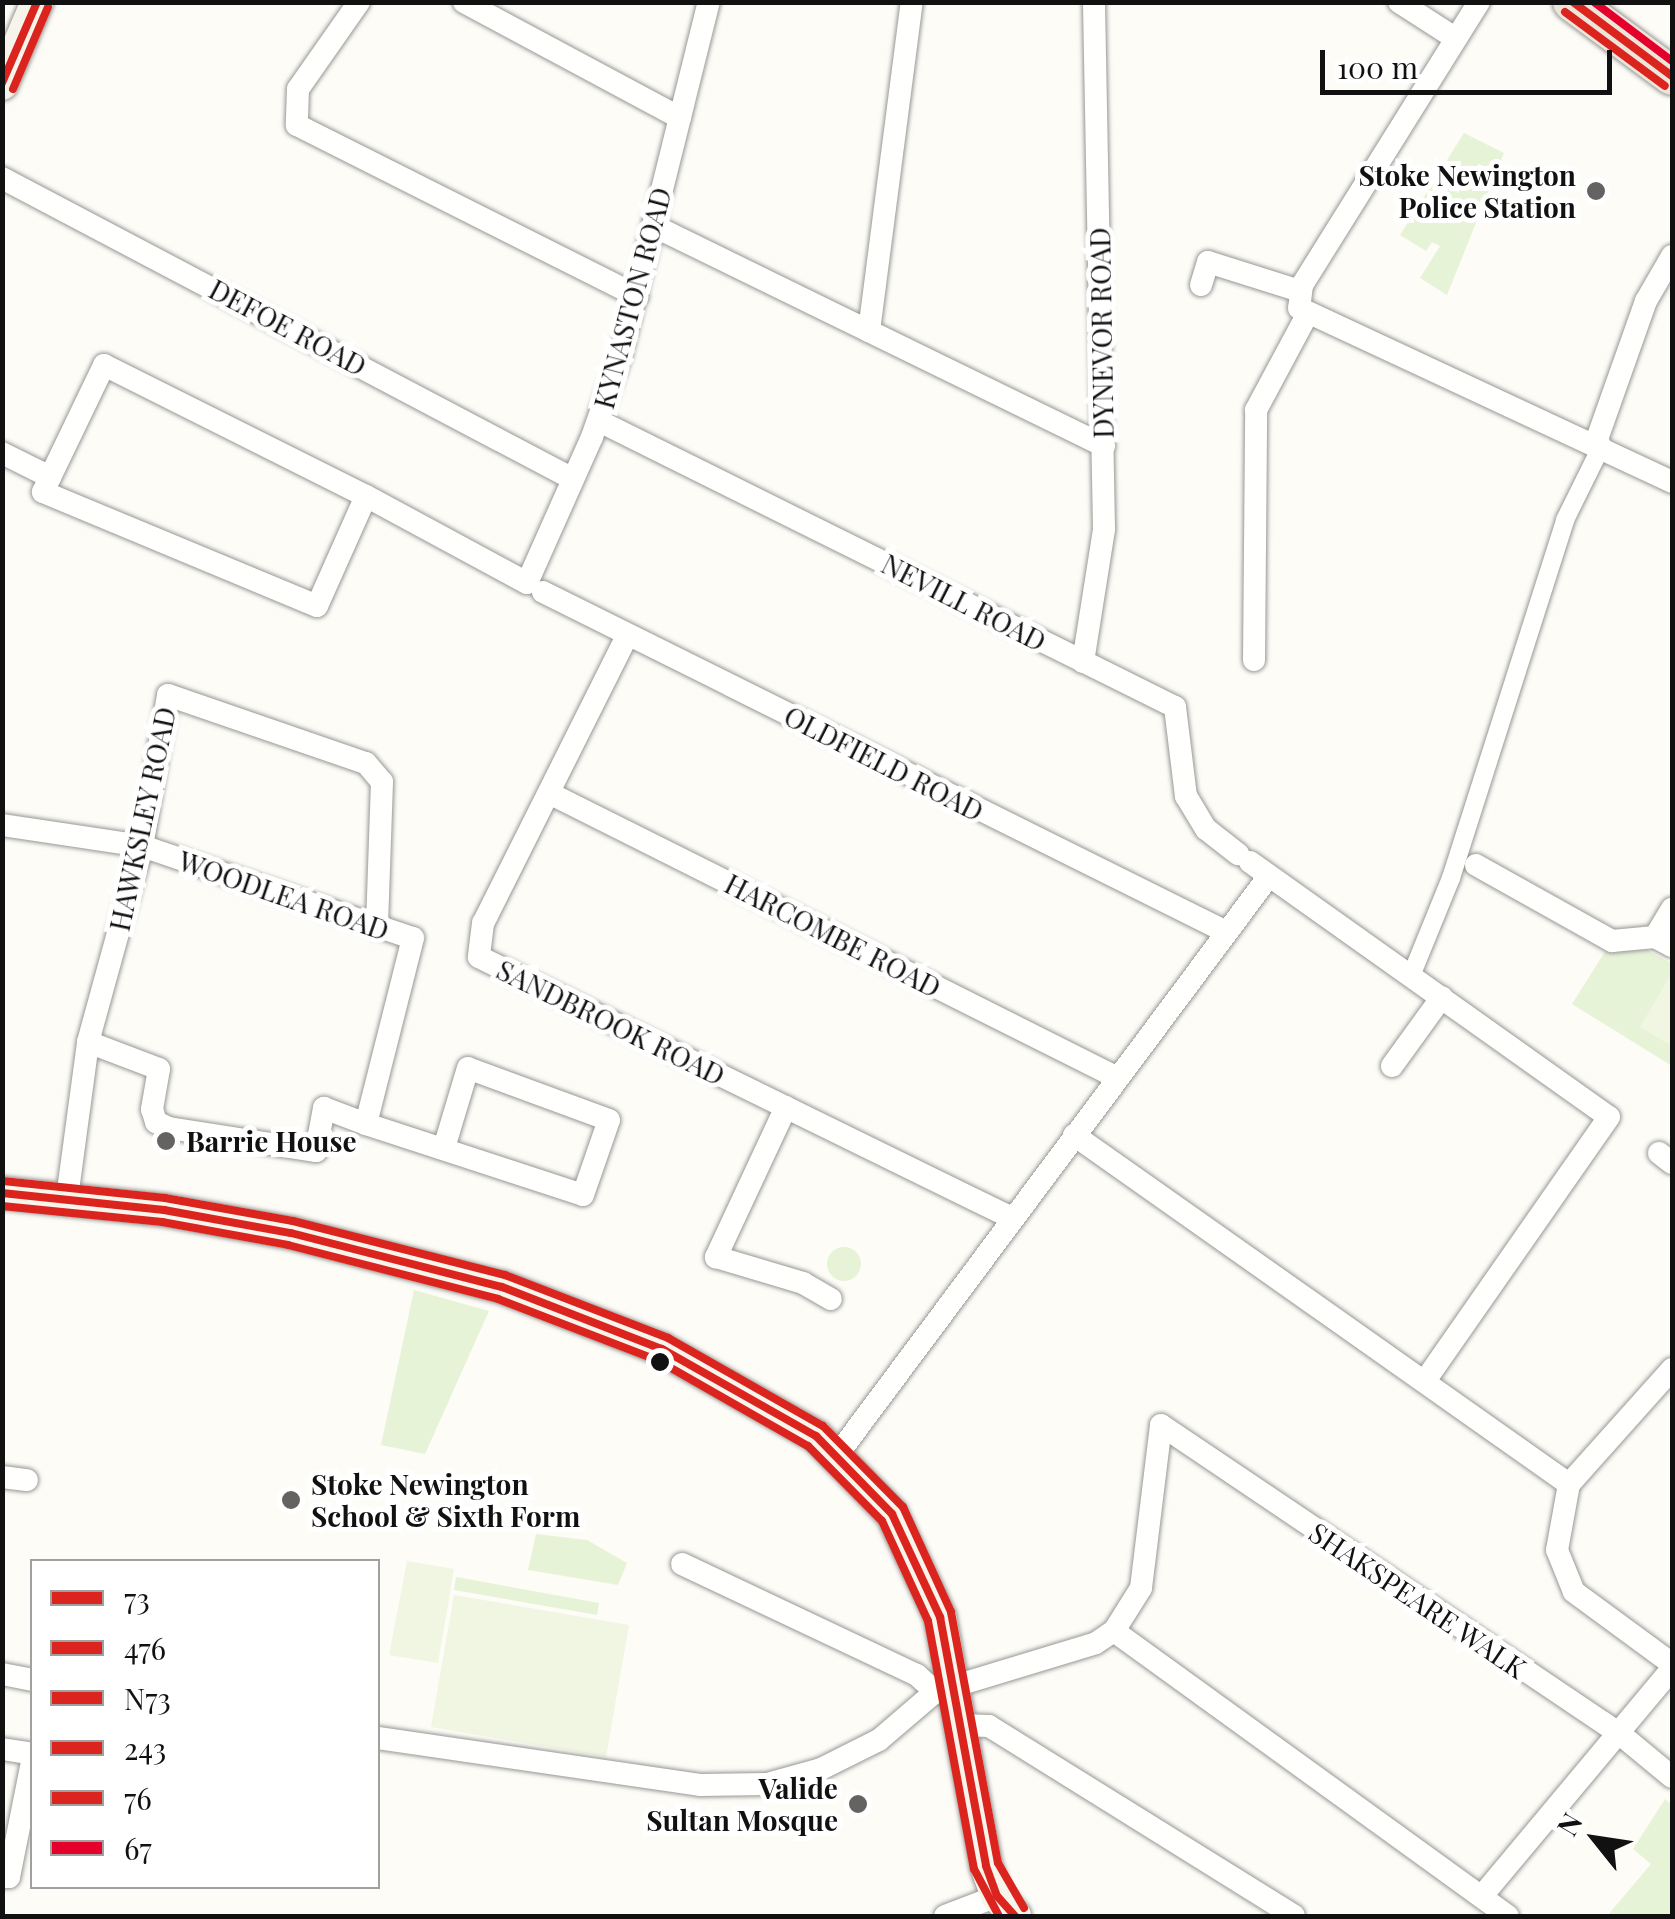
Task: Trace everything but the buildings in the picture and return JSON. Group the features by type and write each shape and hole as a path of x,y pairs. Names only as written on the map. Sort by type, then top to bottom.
{"highway":[{"path":"1572,2 1672,76"}],"main road":[{"path":"2,84 37,2"},
{"path":"2,1193 67,1198 291,1234 502,1287 662,1349 759,1398 838,1454 910,1546 940,1617 944,1689 960,1725 986,1866 1007,1910"}],"street":[{"path":"359,2 298,89 297,125 637,296"},
{"path":"464,2 680,118"},
{"name":"KYNASTON ROAD","path":"535,588 573,478 598,421 637,296 709,2"},
{"path":"869,331 912,2"},
{"name":"DYNEVOR ROAD","path":"1083,662 1100,576 1104,446 1094,2"},
{"path":"1398,2 1455,38"},
{"path":"1254,660 1256,410 1304,302 1455,38 1480,2"},
{"name":"DEFOE ROAD","path":"2,178 573,478"},
{"path":"654,226 1104,446"},
{"path":"1410,976 1451,878 1565,520 1599,444 1646,301 1672,256"},
{"path":"1201,285 1208,262 1304,302 1672,482"},
{"name":"OLDFIELD ROAD","path":"50,477 104,365 366,496 628,636 1226,932"},
{"name":"NEVILL ROAD","path":"598,421 1180,711 1186,796 1206,829 1609,1117 1425,1381"},
{"path":"2,453 50,477 43,492 62,502 317,606 366,496"},
{"name":"SANDBROOK ROAD","path":"628,636 483,924 479,957 1010,1217"},
{"name":"HAWKSLEY ROAD","path":"67,1198 88,1042 142,846 168,695 366,764 382,782 377,928"},
{"name":"HARCOMBE ROAD","path":"550,793 1116,1077"},
{"name":"WOODLEA ROAD","path":"2,825 142,846 413,938 366,1124"},
{"path":"1476,865 1612,941 1664,942 1672,909"},
{"path":"838,1454 1010,1217 1269,876"},
{"path":"1392,1066 1442,998"},
{"path":"88,1042 160,1068 152,1108 156,1122 169,1128 316,1151 324,1108 583,1195 609,1120 468,1068 444,1148"},
{"path":"786,1107 716,1257 803,1282 831,1299"},
{"path":"1074,1135 1569,1484"},
{"path":"1482,1896 1672,1667 1574,1592 1557,1550 1569,1484 1672,1369"},
{"name":"SHAKSPEARE WALK","path":"1114,1631 1141,1588 1161,1425 1620,1734 1672,1777"},
{"path":"2,1477 27,1480"},
{"path":"682,1564 944,1689"},
{"path":"380,1738 700,1785 768,1784 864,1748 944,1689 1096,1643 1114,1631 1508,1916"},
{"path":"2,1674 30,1680"},
{"path":"960,1725 988,1726 1294,1916"},
{"path":"2,1749 30,1754"},
{"path":"2,1878 9,1877 30,1772"},
{"path":"945,1916 1007,1910"}],"green space":[{"path":"1464,133 1504,153 1447,295 1420,278 1440,246 1432,242 1426,251 1400,235"},
{"path":"1606,950 1647,950 1672,964 1672,1066 1572,1004"},
{"path":"1672,977 1672,1046 1640,1027"},
{"path":"844,1247 856,1252 861,1264 856,1276 844,1281 832,1276 827,1264 832,1252"},
{"path":"414,1290 489,1311 425,1454 381,1445"},
{"path":"536,1534 587,1540 627,1563 618,1585 528,1570"},
{"path":"407,1561 454,1569 438,1663 389,1655"},
{"path":"456,1577 599,1603 597,1615 454,1590"},
{"path":"454,1595 629,1625 606,1757 431,1727"},
{"path":"1665,1799 1672,1805 1672,1916 1607,1916 1651,1864 1633,1849"}],"transit line":[{"name":"73","path":"2,83 37,2"},
{"name":"243","path":"1573,2 1672,76"},
{"name":"67","path":"1594,2 1672,61"},
{"name":"476","path":"13,89 48,7"},
{"name":"76","path":"1565,12 1665,86"},
{"name":"N73","path":"3,1181 165,1198 293,1221 505,1275 668,1338 823,1426 903,1507 951,1612 998,1863 1024,1908"},
{"name":"73","path":"2,1193 164,1210 291,1233 502,1287 662,1349 816,1436 892,1514 940,1617 986,1866 997,1896 1015,1916"},
{"name":"476","path":"2,1206 162,1222 288,1245 498,1299 657,1360 808,1446 882,1521 928,1621 974,1869 999,1916"}],"place":[{"name":"Stoke Newington Police Station","path":"1596,191"},
{"name":"Barrie House","path":"166,1141"},
{"name":"Stoke Newington School & Sixth Form","path":"291,1500"},
{"name":"Valide Sultan Mosque","path":"858,1804"}]}
